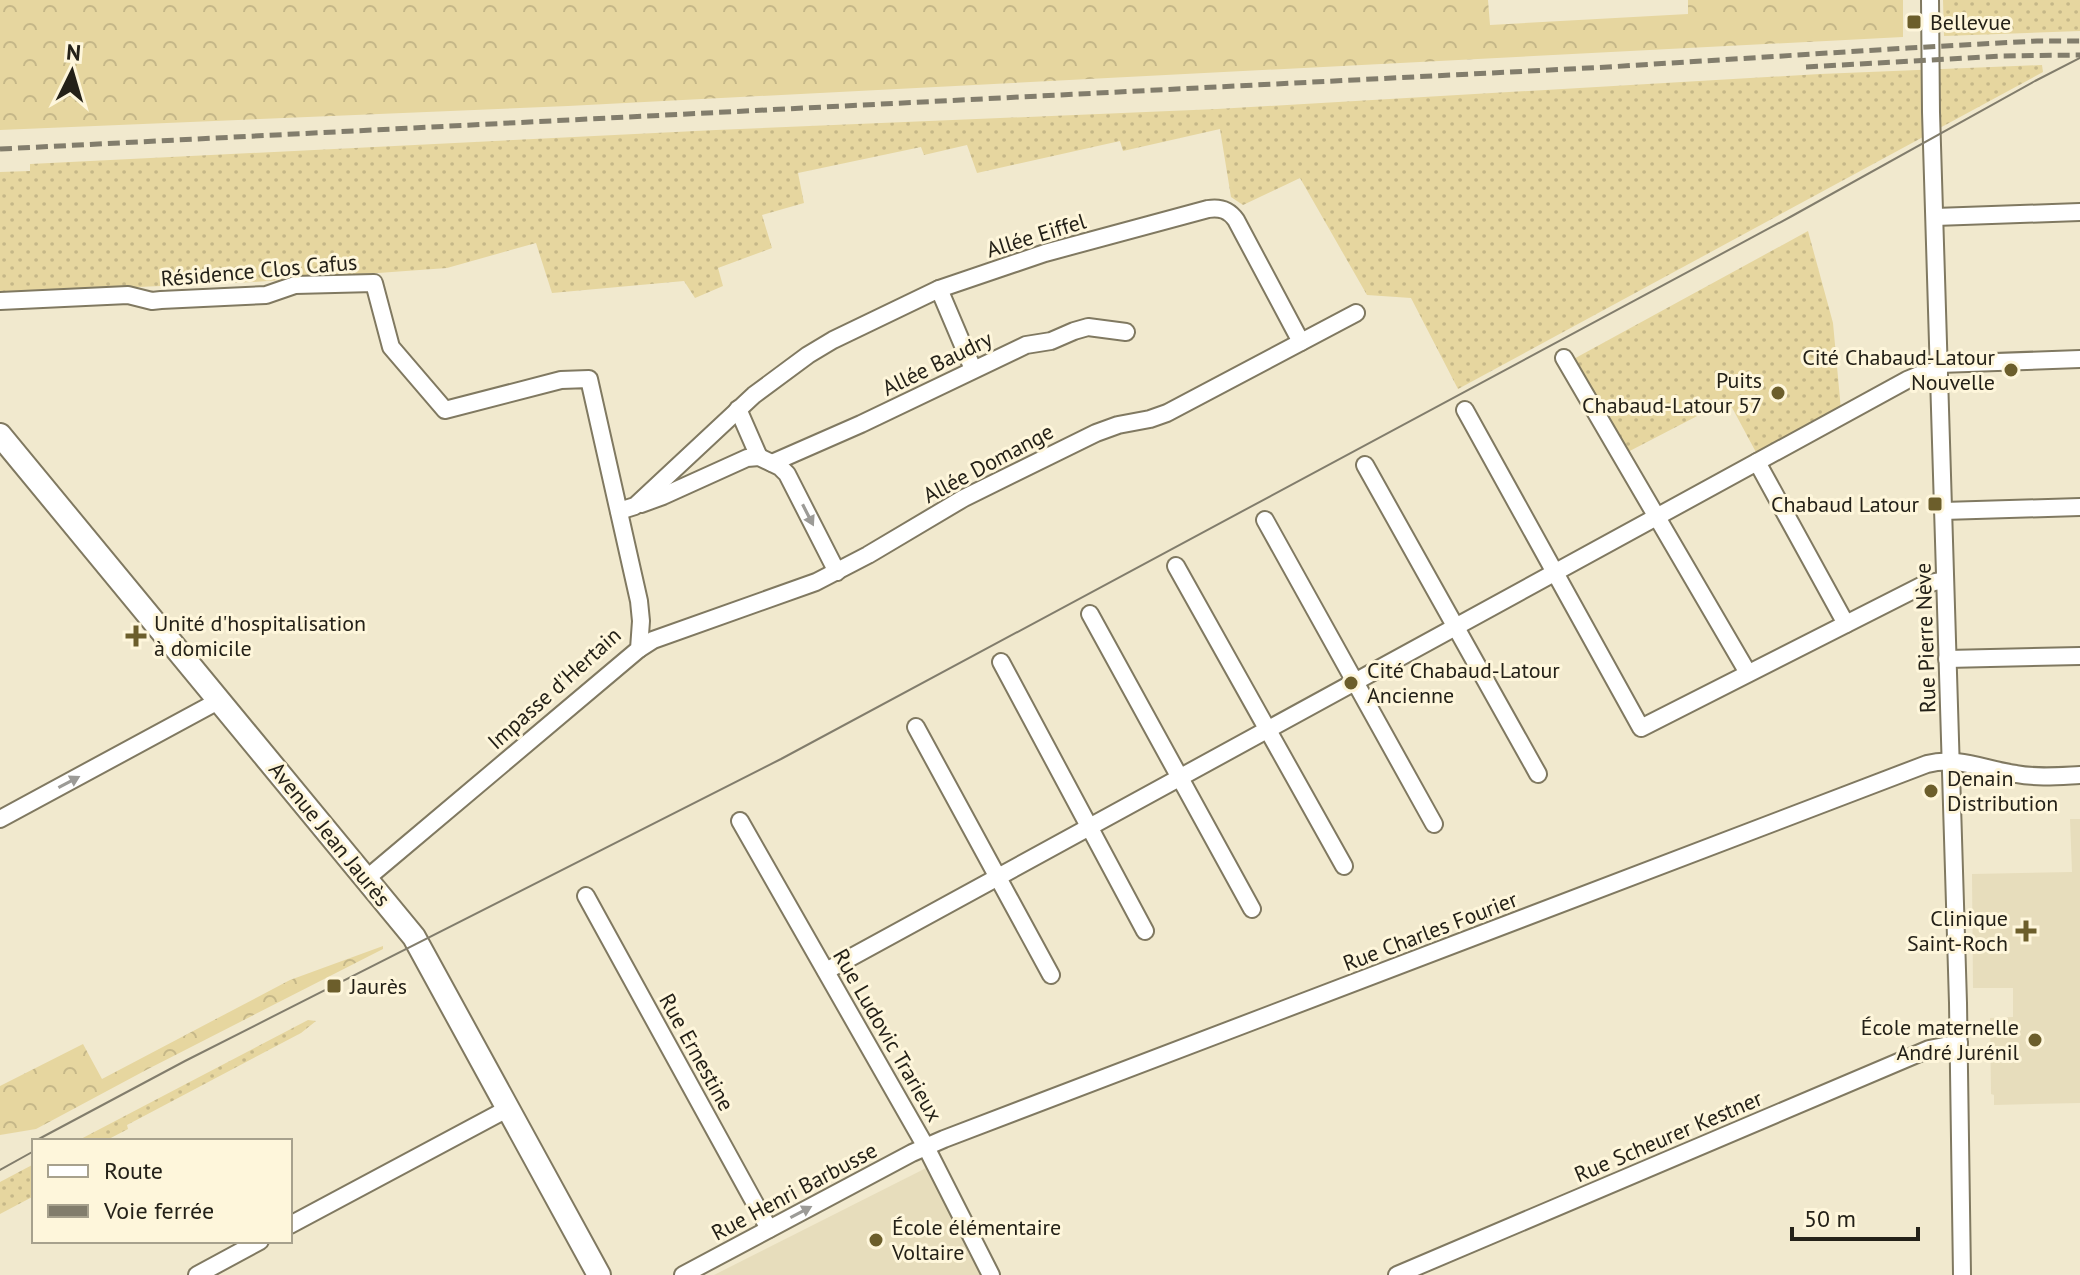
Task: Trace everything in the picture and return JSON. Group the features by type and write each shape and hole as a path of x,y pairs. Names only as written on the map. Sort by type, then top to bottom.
{"street":[{"name":"Rue Pierre Nève","path":"1930,0 1959,1043 1962,1275"},
{"name":"Allée Eiffel","path":"627,509 762,388 821,347 939,289 1045,253 1215,208 1228,211 1236,220 1301,342"},
{"path":"1935,217 2080,212"},
{"name":"Résidence Clos Cafus","path":"0,301 128,295 152,301 266,295 295,285 374,283 391,347 445,410 561,380 589,379"},
{"path":"939,289 973,369"},
{"name":"Allée Domange","path":"639,649 653,640 804,588 975,492 1096,433 1167,413 1356,313"},
{"name":"Allée Baudry","path":"627,509 741,460 765,460 861,424 1026,345 1051,341 1081,328 1126,332"},
{"path":"1564,358 1748,673"},
{"path":"826,971 1916,376 1939,368 2080,359"},
{"name":"Impasse d'Hertain","path":"366,879 639,649 641,611 627,509 589,379"},
{"path":"738,409 765,460 787,474 837,572"},
{"path":"1465,410 1641,728 1925,584 1945,580"},
{"name":"Avenue Jean Jaurès","path":"0,435 418,944 599,1275"},
{"path":"1757,462 1846,624"},
{"path":"1365,465 1538,774"},
{"path":"1943,511 2080,507"},
{"path":"1265,520 1434,824"},
{"path":"1176,566 1344,866"},
{"path":"1090,614 1252,909"},
{"path":"1947,659 2080,656"},
{"path":"1001,662 1145,931"},
{"path":"0,819 220,700"},
{"path":"916,727 1051,975"},
{"path":"1950,760 2016,775 2080,775"},
{"name":"Rue Charles Fourier","path":"926,1147 1913,770 1950,760"},
{"name":"Rue Ludovic Trarieux","path":"740,821 926,1147 991,1275"},
{"name":"Rue Ernestine","path":"586,896 769,1229"},
{"name":"Rue Scheurer Kestner","path":"1397,1275 1929,1049 1959,1043"},
{"path":"292,1224 507,1109"},
{"name":"Rue Henri Barbusse","path":"683,1275 926,1147"},
{"path":"197,1275 256,1243"}],"shaded area":[{"path":"2070,819 2080,819 2080,1103 1994,1105 1994,1095 1991,1094 1990,1018 2013,1017 2013,988 1973,988 1972,874 2072,872"},
{"path":"940,1161 994,1275 714,1275"}],"green space":[{"path":"0,0 1488,0 1490,25 1688,14 1688,0 1903,0 1903,37 568,106 0,130"},
{"path":"1943,0 2080,0 2080,31 1944,36"},
{"path":"2042,65 2043,72 1458,389 1411,298 1367,295 1300,178 1243,205 1231,197 1220,129 1123,151 1120,141 977,173 967,145 924,155 921,147 798,173 804,203 762,215 772,248 718,268 723,286 695,298 684,281 552,293 536,243 447,268 253,282 0,293 0,172 30,171 30,164 1217,109 1820,74"},
{"path":"1808,231 1833,323 1841,410 1758,456 1728,400 1622,455 1570,361"},
{"path":"383,946 383,949 36,1129 0,1135 0,1086 83,1044 102,1079 290,980"},
{"path":"308,1020 316,1021 301,1033 127,1125 128,1129 109,1139 81,1139"},
{"path":"32,1165 32,1197 0,1214 0,1182"}],"tram line":[{"path":"39,1139 185,1061 781,759 2080,58"},
{"path":"0,1170 32,1152"}],"railway":[{"path":"0,149 2080,41"},
{"path":"1806,67 2002,56 2080,55"}],"place":[{"name":"Bellevue","path":"1914,22"},
{"name":"Cité Chabaud-Latour Nouvelle","path":"2011,370"},
{"name":"Puits Chabaud-Latour 57","path":"1778,393"},
{"name":"Chabaud Latour","path":"1935,504"},
{"name":"Unité d'hospitalisation à domicile","path":"136,636"},
{"name":"Cité Chabaud-Latour Ancienne","path":"1351,683"},
{"name":"Denain Distribution","path":"1931,791"},
{"name":"Clinique Saint-Roch","path":"2026,931"},
{"name":"Jaurès","path":"334,986"},
{"name":"École maternelle André Jurénil","path":"2035,1040"},
{"name":"École élémentaire Voltaire","path":"876,1240"}]}
